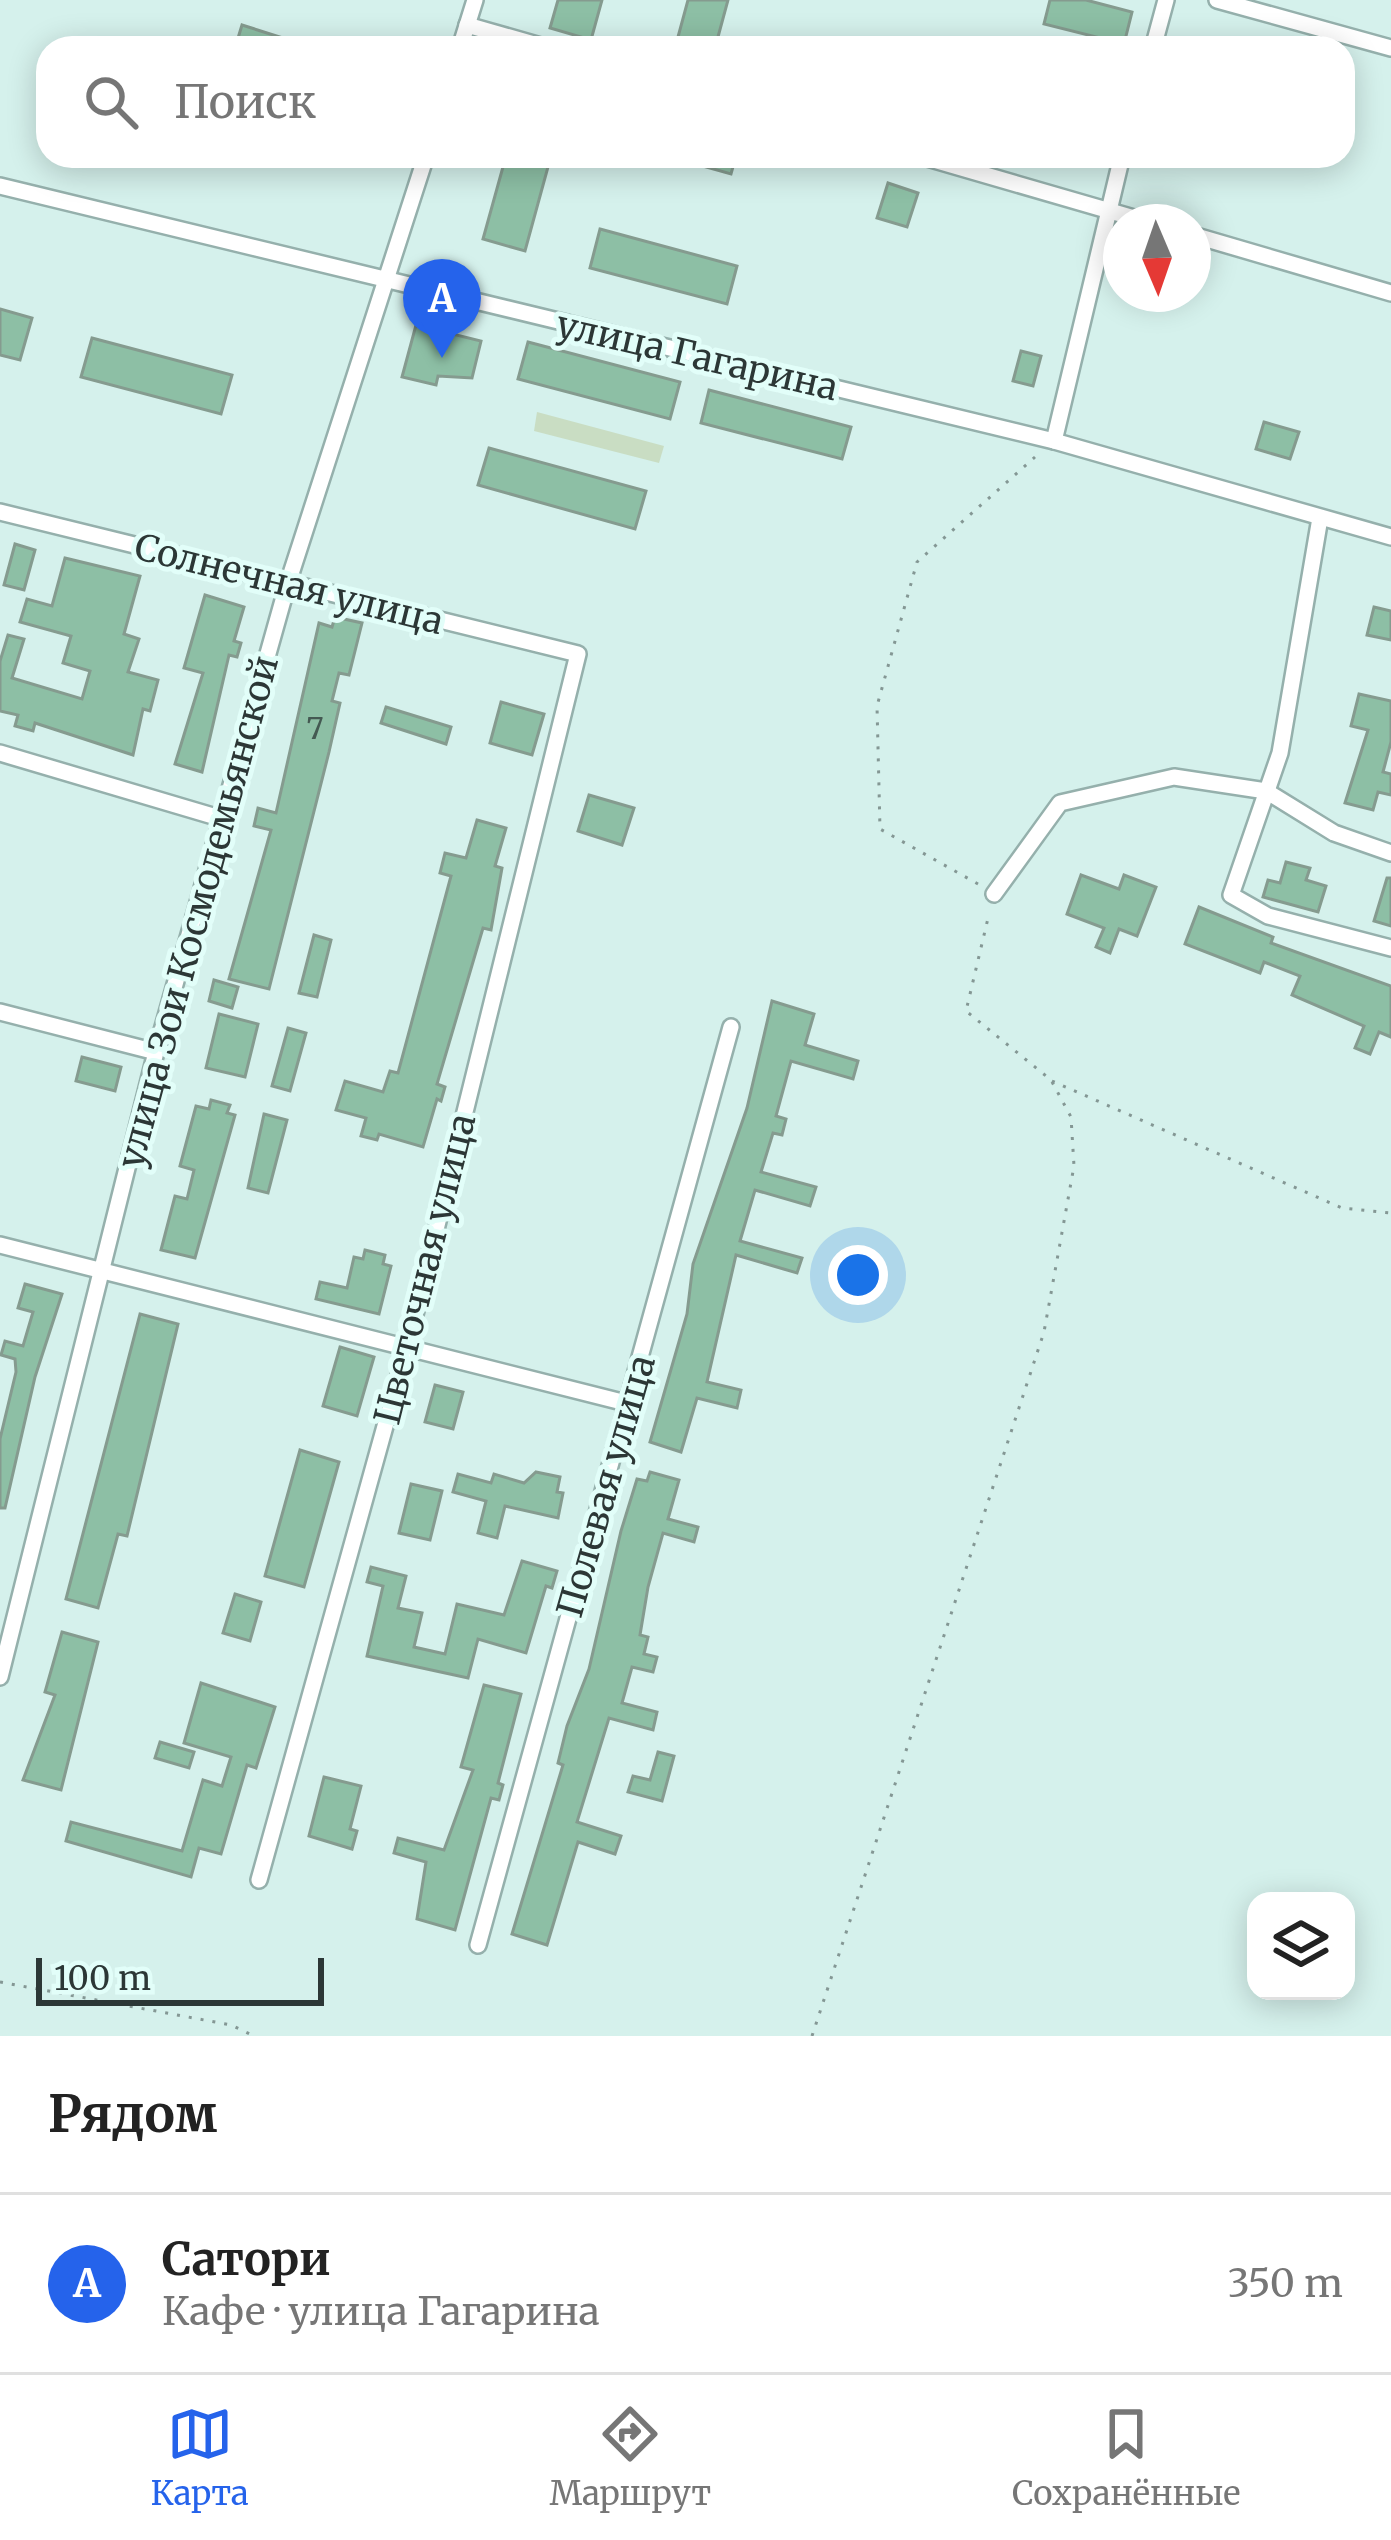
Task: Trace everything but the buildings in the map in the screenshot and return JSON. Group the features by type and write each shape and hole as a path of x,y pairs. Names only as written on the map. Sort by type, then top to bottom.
{"street":[{"path":"464,36 476,0"},
{"path":"1156,36 1166,0"},
{"path":"1217,0 1348,36"},
{"path":"467,25 506,36"},
{"path":"1355,38 1391,48"},
{"name":"улица Зои Космодемьянской","path":"0,1677 156,1052 287,586 422,168"},
{"path":"962,168 1103,209"},
{"path":"1109,204 1119,168"},
{"name":"улица Гагарина","path":"0,186 1054,441 1391,537"},
{"path":"1054,441 1103,227"},
{"path":"1211,240 1391,293"},
{"name":"Солнечная улица","path":"0,512 578,654"},
{"path":"1320,518 1280,753 1231,895 1268,916 1391,948"},
{"name":"Цветочная улица","path":"259,1880 407,1348 578,654"},
{"path":"0,753 223,819"},
{"path":"994,894 1060,803 1174,777 1266,791 1334,832 1391,853"},
{"path":"0,1012 156,1052"},
{"name":"Полевая улица","path":"478,1945 731,1027"},
{"path":"0,1245 630,1403"}],"path":[{"path":"1054,441 917,562 877,706 880,829 994,894 966,1011 1051,1080 1342,1208 1391,1213"},
{"path":"812,2036 1044,1332 1074,1166 1071,1117 1051,1080"},
{"path":"0,1982 231,2025 254,2036"}],"green space":[{"path":"537,412 664,446 659,463 534,431"}],"place":[{"name":"Сатори","path":"442,358"}]}
